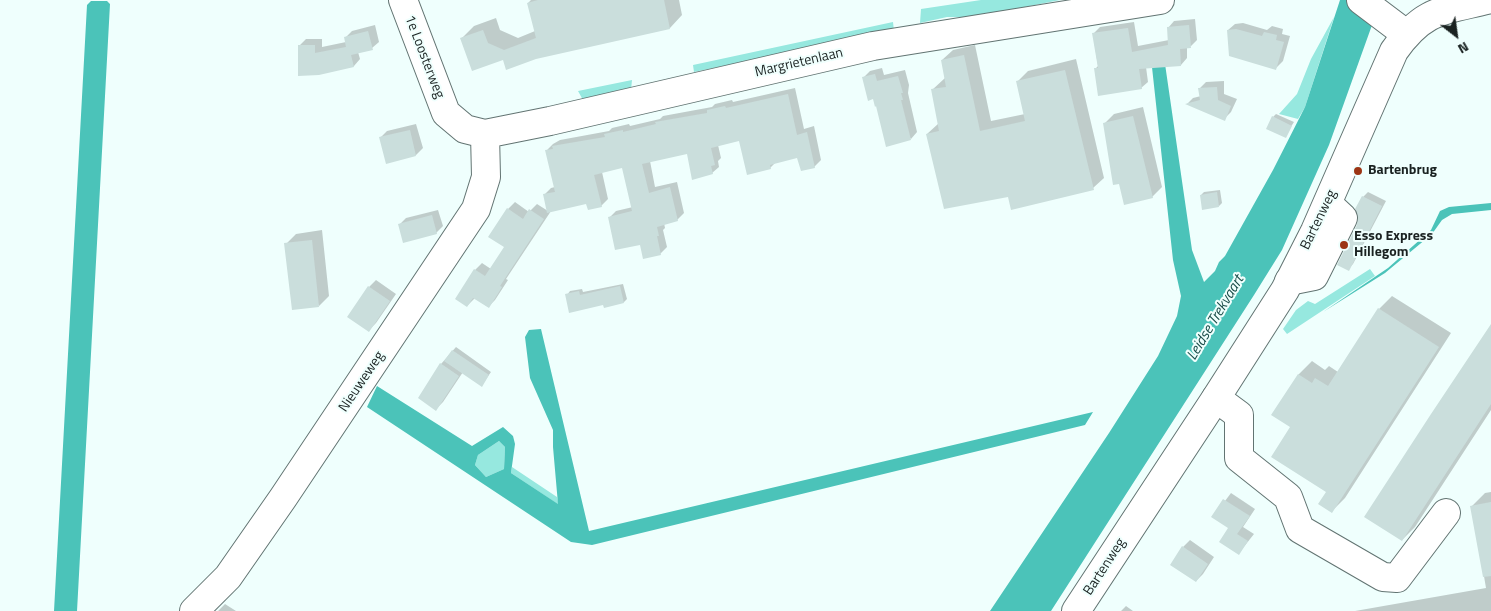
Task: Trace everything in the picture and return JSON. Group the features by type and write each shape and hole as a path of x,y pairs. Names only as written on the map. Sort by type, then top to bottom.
{"street":[{"name":"1e Loosterweg","path":"403,0 446,113"},
{"name":"Margrietenlaan","path":"446,113 465,129 485,134 550,122 874,46 1160,0"},
{"path":"1370,6 1406,34 1426,17 1441,11 1487,0"},
{"name":"Bartenweg","path":"1076,611 1216,398 1289,281 1328,204 1394,51 1406,34"},
{"name":"Nieuweweg","path":"194,611 228,576 283,498 476,209 486,177 485,134"},
{"path":"1216,398 1239,415 1239,458 1288,497 1300,529 1383,577 1398,578 1446,513"}],"shaded area":[{"path":"981,0 1060,0 974,17 947,17 920,23 921,9"},
{"path":"1334,17 1305,107 1298,119 1279,114 1297,94 1311,59"},
{"path":"893,22 894,31 694,72 693,65"},
{"path":"632,80 631,90 583,100 578,91"},
{"path":"1370,269 1375,276 1287,334 1283,329 1296,310 1308,301 1315,304"},
{"path":"499,441 505,447 504,469 486,477 475,465 478,455"},
{"path":"512,467 557,497 559,505 511,473"}],"water":[{"name":"Leidse Trekvaart","path":"1340,0 1381,0 1329,145 1282,250 1051,611 990,611 1158,356 1177,316 1181,296 1173,260 1151,58 1164,57 1192,250 1204,282 1215,271 1219,262 1225,256 1273,170 1305,107"},
{"path":"91,1 107,1 110,4 77,611 54,611 87,5"},
{"path":"1491,203 1491,210 1452,214 1442,220 1432,234 1385,273 1323,312 1388,268 1431,230 1440,211 1449,207"},
{"path":"541,329 589,531 1093,412 1085,425 592,545 571,542 367,407 377,386 472,446 503,427 513,436 515,444 511,473 558,504 553,430 530,378 525,337 529,330","holes":["499,441 505,447 504,469 486,477 475,465 478,455"]}],"building":[{"path":"538,0 664,0 670,29 536,59 506,70 503,60 472,71 460,38 483,30 488,43 504,50 536,38 527,3"},
{"path":"1189,25 1191,48 1180,49 1181,66 1139,69 1142,89 1098,96 1094,68 1098,68 1092,33 1128,28 1132,52 1168,45 1167,27"},
{"path":"1236,29 1262,36 1264,32 1277,35 1276,40 1284,42 1276,70 1229,56 1227,30"},
{"path":"368,31 373,50 351,55 354,67 319,75 298,76 298,45 315,45 315,53 346,47 344,37"},
{"path":"964,55 980,131 1025,121 1016,81 1065,70 1094,190 1011,210 1008,197 944,209 926,134 939,131 931,89 946,87 941,60"},
{"path":"875,74 877,81 898,76 903,93 901,93 903,100 901,100 911,140 886,147 876,106 873,99 868,101 862,77"},
{"path":"1217,87 1218,100 1231,106 1225,121 1185,104 1200,100 1198,88"},
{"path":"788,94 797,135 807,132 815,168 801,171 797,158 770,165 771,169 747,175 739,141 711,148 715,165 711,166 713,174 692,180 687,154 642,164 649,193 670,187 678,221 657,227 661,255 643,259 640,245 615,250 608,217 632,211 622,168 594,175 602,207 588,210 586,204 547,213 543,194 555,192 545,150 553,149 552,146 605,137 604,134 623,130 623,132 656,124 655,122 707,113 707,110 725,106 726,108"},
{"path":"1133,116 1153,198 1124,205 1119,184 1113,185 1103,123"},
{"path":"1272,116 1292,126 1286,138 1266,129"},
{"path":"410,130 416,156 386,164 379,137"},
{"path":"1217,192 1219,207 1202,210 1200,195"},
{"path":"1362,196 1382,206 1349,271 1337,265 1357,225 1358,216 1355,209"},
{"path":"507,208 523,219 529,209 544,219 500,286 502,287 489,308 473,298 467,307 455,299 474,269 485,276 504,247 488,237"},
{"path":"432,215 437,234 403,243 398,224"},
{"path":"312,240 319,307 292,310 284,243"},
{"path":"368,286 390,301 369,332 347,317"},
{"path":"620,286 624,303 604,308 603,305 569,313 565,294 579,291 580,295"},
{"path":"1378,308 1439,347 1332,513 1318,504 1326,492 1271,457 1290,427 1271,415 1298,374 1312,383 1315,378 1328,386"},
{"path":"1491,324 1491,404 1402,541 1364,517"},
{"path":"452,350 489,375 482,387 444,361"},
{"path":"440,363 459,376 436,411 418,398"},
{"path":"1223,499 1250,516 1237,534 1248,541 1239,555 1219,542 1228,528 1211,517"},
{"path":"1491,502 1491,576 1483,577 1470,506"},
{"path":"1182,546 1208,564 1196,582 1170,565"}],"place":[{"name":"Bartenbrug","path":"1358,171"},
{"name":"Esso Express Hillegom","path":"1344,245"}]}
